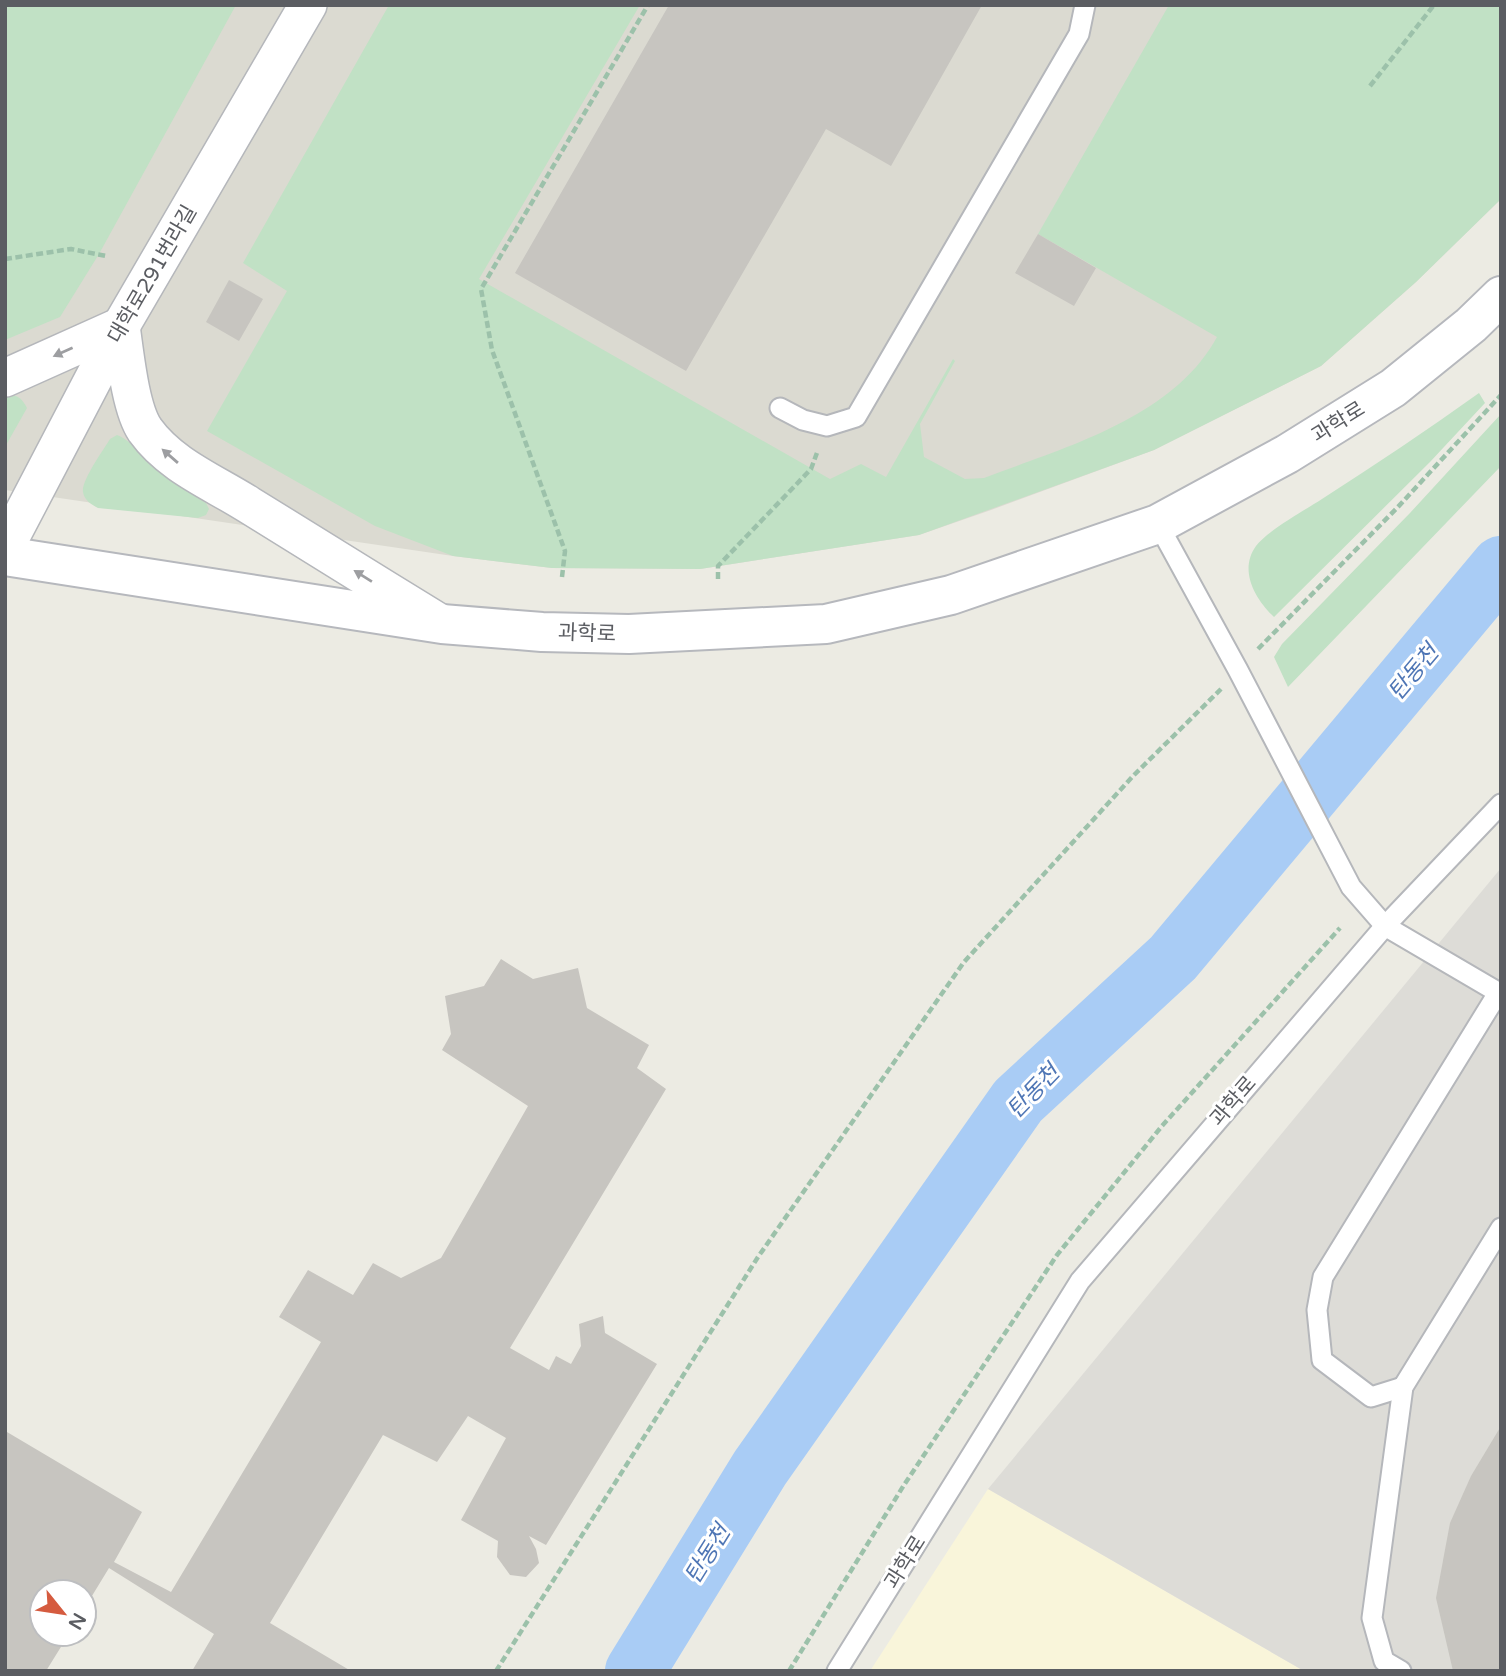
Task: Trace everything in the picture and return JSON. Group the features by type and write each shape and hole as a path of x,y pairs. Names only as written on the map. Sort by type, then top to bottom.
{"main road":[{"name":"과학로","path":"5,556 442,624 542,632 629,634 827,624 951,595 1158,524 1287,454 1393,388 1471,325 1501,296"}],"street":[{"name":"대학로291번라길","path":"5,548 121,326 308,5"},
{"path":"5,377 121,326 132,394 144,428 163,450 181,466 220,487 442,624"}],"lane":[{"path":"780,408 803,420 827,426 856,417 1079,34 1085,5"},
{"path":"1158,524 1351,887 1385,926 1499,993 1323,1277 1317,1310 1322,1360 1371,1397 1403,1387"},
{"name":"과학로","path":"837,1671 1080,1281 1385,926 1501,804"},
{"path":"1401,1671 1384,1661 1372,1618 1403,1387 1501,1228"}],"path":[{"path":"562,577 565,551 492,351 481,289 648,5"},
{"path":"1370,86 1434,5"},
{"path":"5,259 71,249 106,257"},
{"path":"1269,637 1398,508 1501,395"},
{"path":"718,579 718,566 811,469 827,426"},
{"path":"496,1671 758,1257 964,962 1133,776 1212,698"}],"shaded area":[{"path":"5,5 1501,5 1501,199 1416,282 1321,366 1154,450 919,535 700,569 552,568 453,556 5,490"},
{"path":"1501,868 1501,1671 1304,1671 988,1489"},
{"path":"988,1489 1304,1671 870,1671"}],"green space":[{"path":"5,5 236,5 99,254 60,317 5,340"},
{"path":"389,5 640,5 479,279 830,479 861,464 886,477 953,359 955,361 920,424 924,457 965,479 984,478 1114,426 1173,389 1198,365 1217,337 1038,234 1169,5 1501,5 1501,199 1416,282 1321,366 1154,450 919,535 700,569 552,568 453,556 375,526 207,431 287,291 243,263"},
{"path":"1479,393 1485,403 1430,462 1274,617 1256,594 1249,575 1251,556 1261,540"},
{"path":"5,396 20,398 27,408 5,447"},
{"path":"1501,414 1501,466 1288,687 1274,657 1282,644 1410,513"},
{"path":"117,435 164,475 206,503 209,509 206,515 198,518 98,508 89,502 83,487 110,439"}],"building":[{"path":"669,5 982,5 891,166 826,129 686,371 515,273"},
{"path":"1038,234 1096,268 1074,306 1015,273"},
{"path":"229,280 263,299 239,341 206,322"},
{"path":"501,959 533,979 578,968 587,1008 649,1045 637,1068 666,1089 510,1348 549,1370 556,1356 571,1364 581,1346 579,1324 603,1316 605,1333 657,1364 546,1545 529,1536 539,1563 526,1577 510,1575 497,1557 498,1541 461,1520 506,1438 468,1416 437,1462 383,1435 270,1623 351,1671 192,1671 214,1634 109,1568 98,1586 98,1578 28,1578 28,1648 60,1648 46,1671 5,1671 7,1432 142,1512 114,1562 171,1592 321,1342 279,1317 308,1270 353,1295 373,1263 401,1278 441,1258 528,1106 442,1050 451,1034 445,996 484,986"},
{"path":"1501,1426 1501,1671 1453,1671 1436,1598 1450,1523 1471,1476"}],"waterway":[{"name":"탄동천","path":"635,1671 760,1468 1018,1101 1173,958 1501,566"}]}
